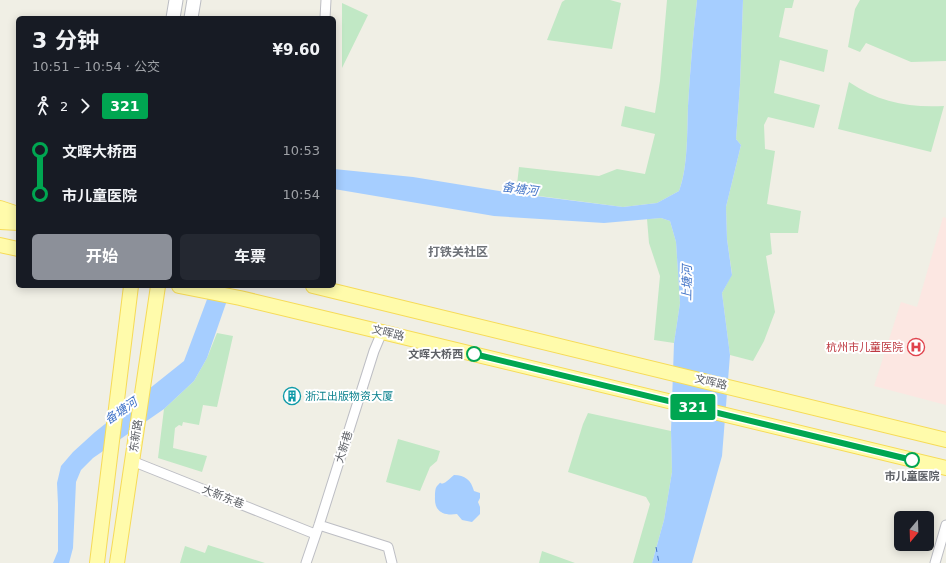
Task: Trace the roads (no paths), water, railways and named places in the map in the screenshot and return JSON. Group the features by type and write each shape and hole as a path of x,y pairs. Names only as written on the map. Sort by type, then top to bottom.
{"main road":[{"path":"173,16 176,0"},
{"path":"191,16 194,0"},
{"path":"0,208 16,213"},
{"path":"0,222 16,223"},
{"path":"1,245 16,249"},
{"name":"东新路","path":"97,563 131,288"},
{"name":"东新路","path":"116,563 158,288"},
{"name":"文晖路","path":"188,288 240,298 642,395 744,418 946,468"},
{"name":"文晖路","path":"321,288 946,440"}],"street":[{"path":"325,16 326,0"},
{"name":"大新巷","path":"306,563 374,351 382,332"},
{"name":"大新东巷","path":"132,461 315,534"},
{"path":"319,525 388,547 392,563"},
{"path":"935,563 946,525"}],"water":[{"name":"上塘河","path":"697,0 743,0 740,85 736,139 741,145 726,207 727,239 732,275 722,293 730,355 722,456 692,563 652,563 664,520 672,472 671,431 674,343 680,303 676,242 670,221 661,218 604,223 494,216 336,189 336,169 413,177 512,193 623,207 657,203 679,191 682,182 686,150"},
{"path":"211,288 231,288 207,358 194,381 164,409 93,458 81,470 76,482 73,548 69,563 53,563 58,551 57,483 61,466 73,452 95,432 184,361"},
{"path":"454,475 467,479 474,491 480,493 478,502 480,514 472,522 462,520 457,514 441,512 436,506 436,487"}],"place":[{"name":"杭州市儿童医院","path":"916,347"},
{"name":"文晖大桥西","path":"474,354"},
{"name":"浙江出版物资大厦","path":"292,396"},
{"name":"市儿童医院","path":"912,460"}],"district":[{"name":"打铁关社区","path":"458,252"}],"water label":[{"name":"备塘河","path":"520,189"},
{"name":"备塘河","path":"121,411"}]}
